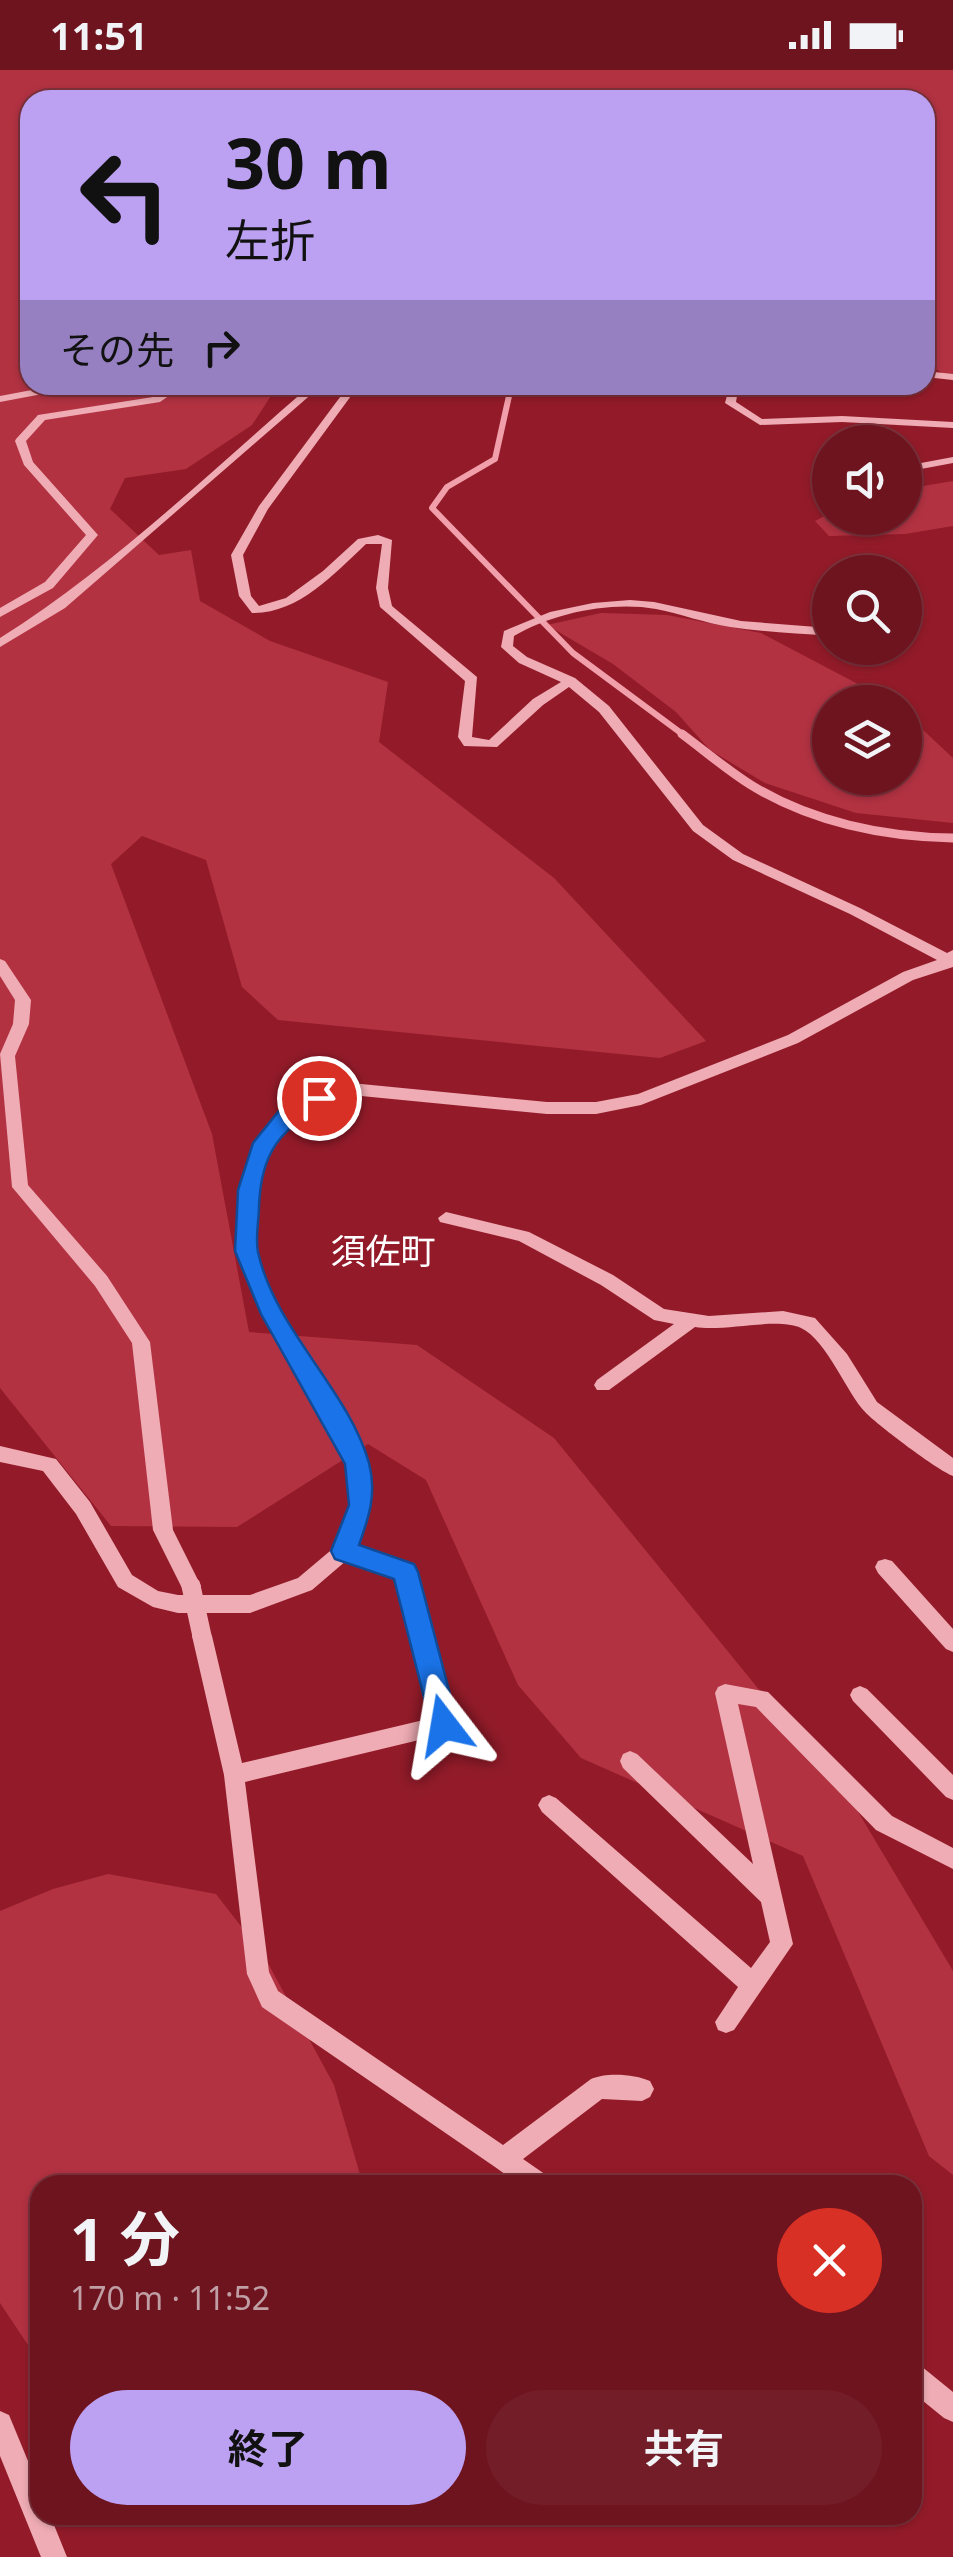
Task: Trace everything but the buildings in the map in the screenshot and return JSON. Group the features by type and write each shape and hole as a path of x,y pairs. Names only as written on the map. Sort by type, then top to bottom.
{"street":[{"path":"0,613 49,585 92,535 28,464 20,441 42,416 156,400 165,395"},
{"path":"0,642 61,605 306,395"},
{"path":"347,395 264,508 237,556 245,596 256,610 290,601 362,541 378,539 388,542 382,588 386,607 472,680 465,737 469,743 492,744 538,702 570,681"},
{"path":"732,395 730,403 760,422 842,419 953,425"},
{"path":"922,466 953,460"},
{"path":"812,631 729,624 644,604 594,608 527,623 508,634 507,648 523,660 570,681 604,709 698,828 738,857 952,959"},
{"path":"0,1454 50,1464 83,1508 125,1581 152,1598 178,1604 250,1604 306,1584 344,1551 361,1505 357,1464 342,1430 272,1314 246,1251 249,1190 264,1143 285,1117 319,1098 352,1090 547,1108 596,1108 641,1099 793,1039 908,976 952,959"},
{"path":"0,964 22,1000 20,1024 7,1056 20,1187 101,1281 141,1342 164,1530 191,1586 234,1775 258,1974 270,1998 526,2175"},
{"path":"446,1218 523,1236 607,1280 660,1314 709,1323 783,1318 810,1323 840,1359 871,1407 953,1468"},
{"path":"603,1385 692,1320"},
{"path":"234,1775 444,1725 405,1572 344,1551"},
{"path":"886,1567 953,1643"},
{"path":"726,2022 782,1944 725,1693 761,1700 884,1823 953,1859"},
{"path":"860,1695 953,1790"},
{"path":"630,1762 771,1896"},
{"path":"549,1805 753,1985"},
{"path":"503,2159 599,2087 642,2089"},
{"path":"922,2384 953,2410"},
{"path":"0,2424 30,2498"},
{"path":"41,2525 54,2557"}],"shaded area":[{"path":"0,70 953,70 953,381 935,368 935,90 20,90 20,395 272,395 252,425 186,469 125,478 110,509 159,555 191,550 200,601 270,641 388,682 379,742 554,878 706,1041 660,1058 278,1020 242,987 206,860 142,836 111,864 212,1134 249,1332 417,1345 554,1438 857,1810 953,1971 953,2175 929,2156 803,1856 581,1758 518,1685 426,1480 368,1444 237,1527 111,1526 0,1388"},
{"path":"953,481 953,526 922,531 922,486"},
{"path":"601,613 667,615 761,633 812,660 812,665 822,665 860,685 812,685 812,795 922,795 922,729 953,758 953,823 856,813 765,783 710,750 676,712 613,664 547,625"},
{"path":"108,1874 216,1894 264,1956 334,2085 360,2175 30,2175 30,2348 0,2303 0,1911 53,1889"}],"waterway":[{"path":"510,395 495,459 447,487 432,508 573,653 685,736"},
{"path":"682,734 751,785 798,809 875,831 953,838"}],"district":[{"name":"須佐町","path":"383,1250"}],"route":[{"path":"319,1098 285,1117 264,1143 249,1190 246,1251 272,1314 342,1430 357,1464 361,1505 344,1551 405,1572 444,1725"}]}
